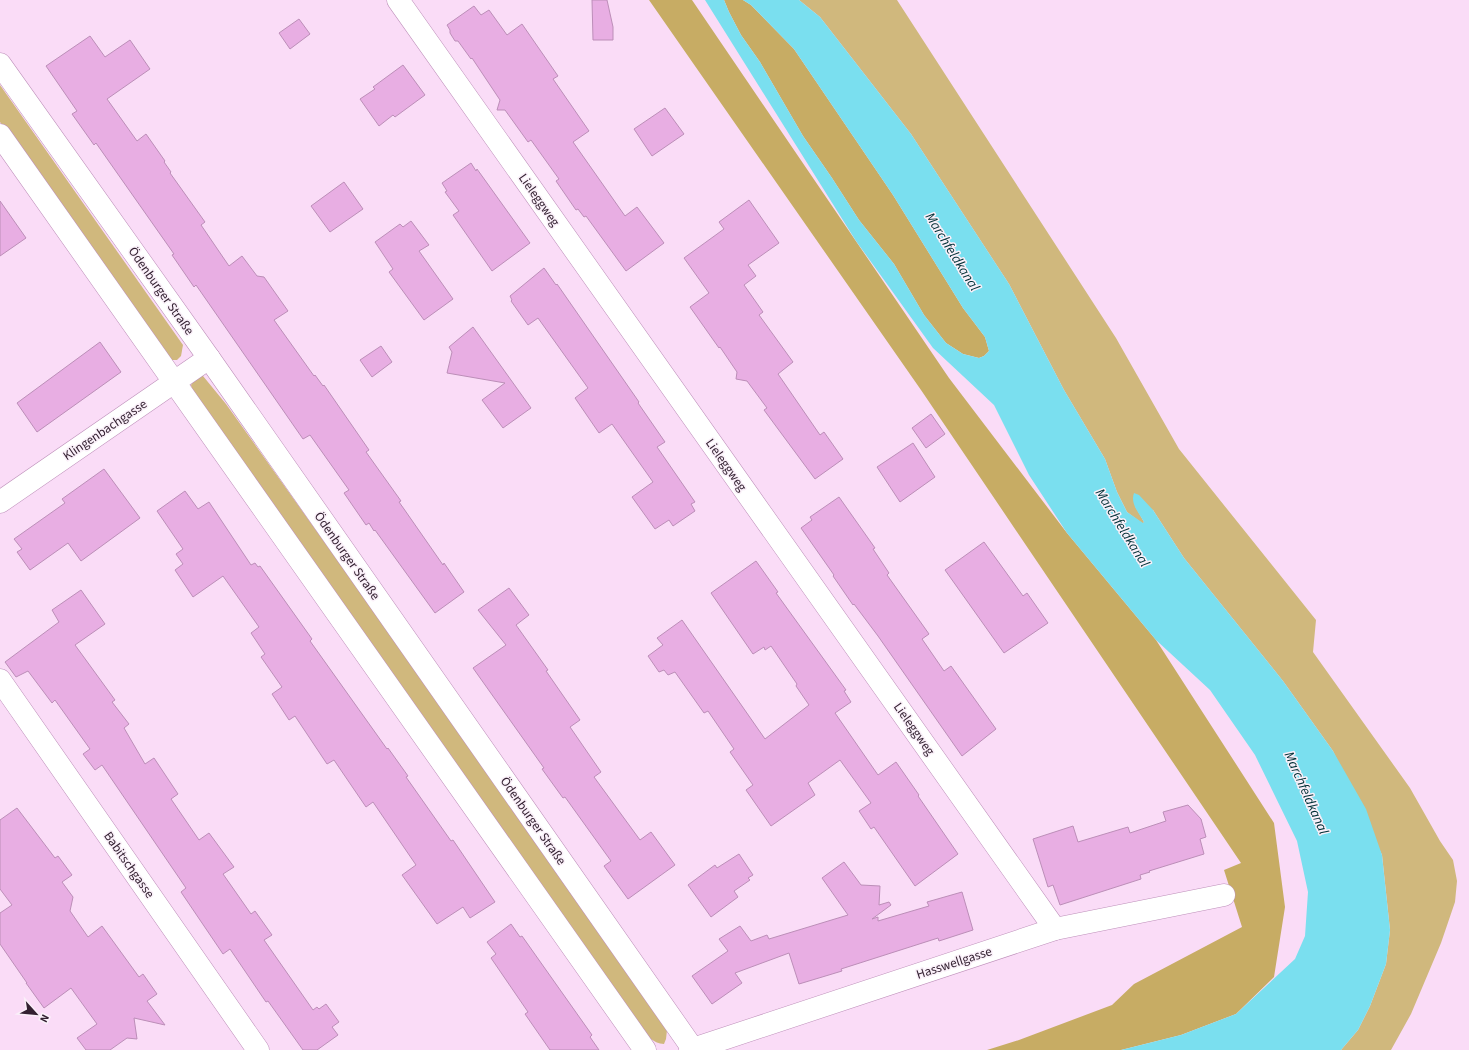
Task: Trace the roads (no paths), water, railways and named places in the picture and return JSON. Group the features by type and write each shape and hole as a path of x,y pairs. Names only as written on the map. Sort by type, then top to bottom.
{"street":[{"name":"Lieleggweg","path":"398,0 1055,929"},
{"name":"Ödenburger Straße","path":"0,64 209,358 692,1050"},
{"path":"0,135 645,1050"},
{"name":"Klingenbachgasse","path":"0,502 209,358"},
{"name":"Babitschgasse","path":"0,680 258,1050"},
{"name":"Hasswellgasse","path":"692,1050 1055,929 1224,895"}],"water":[{"name":"Marchfeldkanal","path":"705,0 724,0 741,35 760,62 803,136 859,220 894,264 924,315 946,343 963,354 979,358 984,356 989,351 985,337 963,308 893,195 794,49 751,5 743,0 799,0 820,17 911,134 1009,284 1064,390 1105,459 1117,492 1127,512 1143,523 1144,522 1134,505 1134,493 1139,495 1153,510 1184,558 1283,681 1333,751 1366,809 1382,855 1390,930 1386,964 1370,1006 1358,1030 1341,1050 1121,1050 1181,1035 1236,1014 1295,959 1305,936 1308,892 1297,841 1255,755 1210,690 1156,640 1067,533 1029,475 994,405 933,348 856,241"}]}
